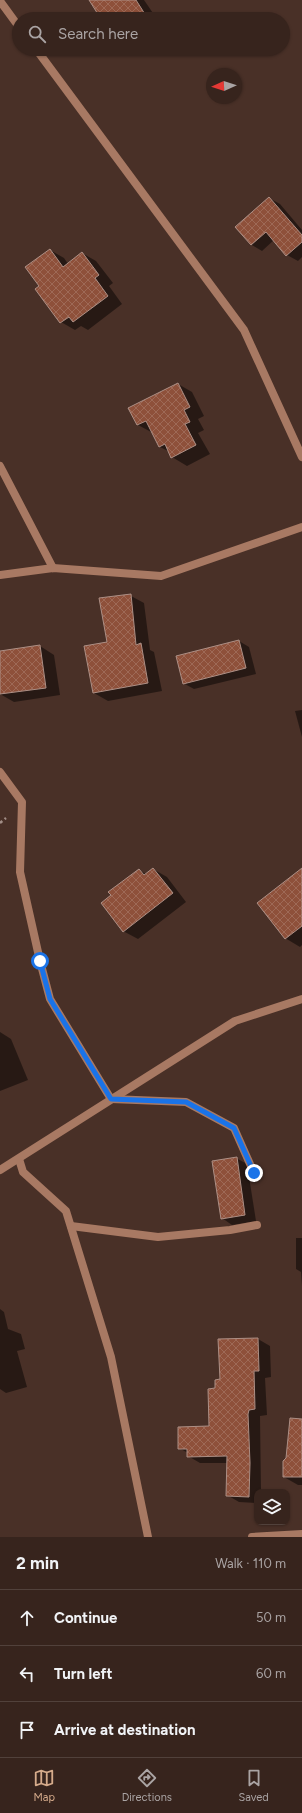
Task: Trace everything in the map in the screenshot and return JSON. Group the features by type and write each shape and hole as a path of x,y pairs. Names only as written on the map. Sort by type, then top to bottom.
{"street":[{"path":"0,1 12,17"},
{"path":"41,56 244,330 302,457"},
{"path":"0,466 53,568"},
{"path":"0,575 53,568 161,576 302,527"},
{"path":"0,772 22,802 20,872 50,999 111,1099"},
{"path":"0,1170 235,1021 302,999"},
{"path":"111,1099 186,1102 234,1128 254,1173"},
{"path":"19,1159 23,1172 66,1211 111,1357 148,1537"},
{"path":"71,1226 158,1237 230,1230 257,1225"},
{"path":"252,1537 302,1534"}],"building":[{"path":"89,0 136,0 144,12 97,12"},
{"path":"269,197 302,235 302,242 286,256 266,232 251,245 235,227"},
{"path":"50,249 63,267 82,252 99,275 95,278 108,296 73,322 69,317 60,323 35,289 39,286 25,267"},
{"path":"178,383 190,407 184,410 190,422 185,424 196,445 171,458 165,444 159,447 146,421 137,425 128,408"},
{"path":"131,594 136,645 141,643 148,683 93,693 84,646 107,642 99,598"},
{"path":"239,640 246,668 183,684 176,656"},
{"path":"40,645 46,688 0,694 0,651"},
{"path":"153,868 173,893 123,932 101,903 111,895 108,892 139,869 144,875"},
{"path":"302,868 302,926 285,939 257,903"},
{"path":"237,1157 245,1215 221,1219 212,1161"},
{"path":"258,1338 259,1371 254,1371 255,1409 249,1410 248,1414 250,1463 249,1497 226,1496 227,1456 187,1457 187,1449 178,1449 178,1427 209,1426 208,1389 215,1388 215,1380 220,1379 218,1339"},
{"path":"290,1418 302,1419 302,1477 283,1477 283,1461 286,1458"}],"route":[{"path":"40,961 50,999 111,1099 186,1102 234,1128 254,1173"}]}
